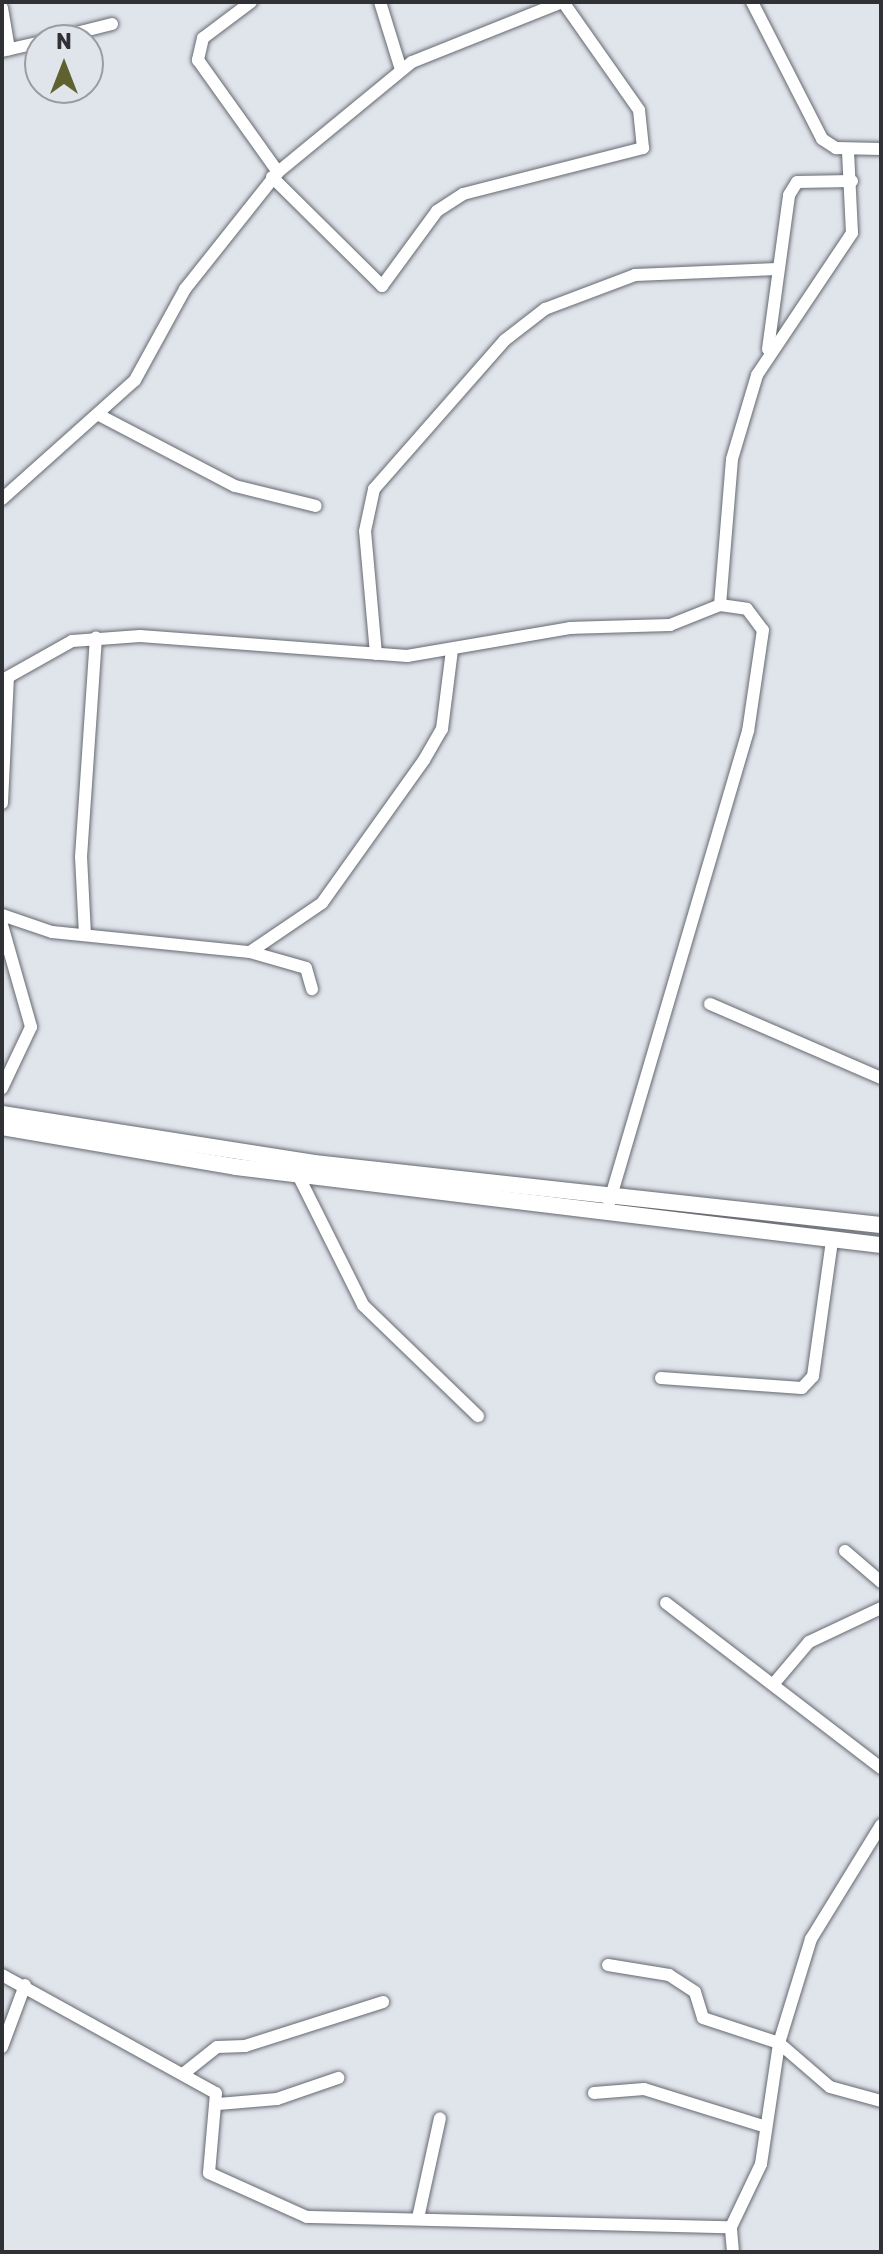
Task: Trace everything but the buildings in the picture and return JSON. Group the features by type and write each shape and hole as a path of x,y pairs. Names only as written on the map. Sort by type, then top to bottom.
{"main road":[{"path":"2,1114 314,1163 609,1203 832,1240 881,1245"},
{"path":"2,1127 298,1175 881,1225"}],"street":[{"path":"2,499 135,380 185,289 275,175 401,70 562,2 639,110 643,148 463,194 437,211 382,286 275,175 198,60 203,38 251,2"},
{"path":"380,2 401,70"},
{"path":"752,2 822,139 848,150 881,149"},
{"path":"2,8 6,50"},
{"path":"104,26 112,24"},
{"path":"767,356 852,233 852,181 848,150"},
{"path":"720,605 732,459 767,356 777,269 797,182 852,181"},
{"path":"376,654 365,531 374,489 505,340 545,309 635,275 777,269"},
{"path":"99,415 235,486 316,506"},
{"path":"2,803 8,677 40,654 96,638 376,654 452,650 570,628 670,625 720,605 747,609 763,630 748,731 609,1203"},
{"path":"85,935 81,857 96,638"},
{"path":"250,952 322,903 424,760 442,729 452,650"},
{"path":"2,915 85,935 250,952 306,968 312,989"},
{"path":"2,925 31,1027 30,1042 2,1088"},
{"path":"710,1004 881,1078"},
{"path":"298,1175 363,1305 478,1416"},
{"path":"661,1378 802,1388 813,1376 832,1240"},
{"path":"845,1551 881,1582"},
{"path":"666,1603 776,1681 881,1768"},
{"path":"776,1681 809,1642 881,1608"},
{"path":"733,2252 731,2227 761,2164 779,2043 825,1907 881,1825"},
{"path":"608,1965 669,1975 695,1992 703,2018 779,2043 830,2087 881,2101"},
{"path":"2,1975 216,2093 218,2104 207,2160 218,2181 332,2222 418,2218 731,2227"},
{"path":"2,2047 25,1985"},
{"path":"183,2074 217,2047 245,2046 383,2002"},
{"path":"218,2104 277,2099 338,2078"},
{"path":"594,2093 644,2089 766,2127"},
{"path":"418,2218 440,2118"}]}
